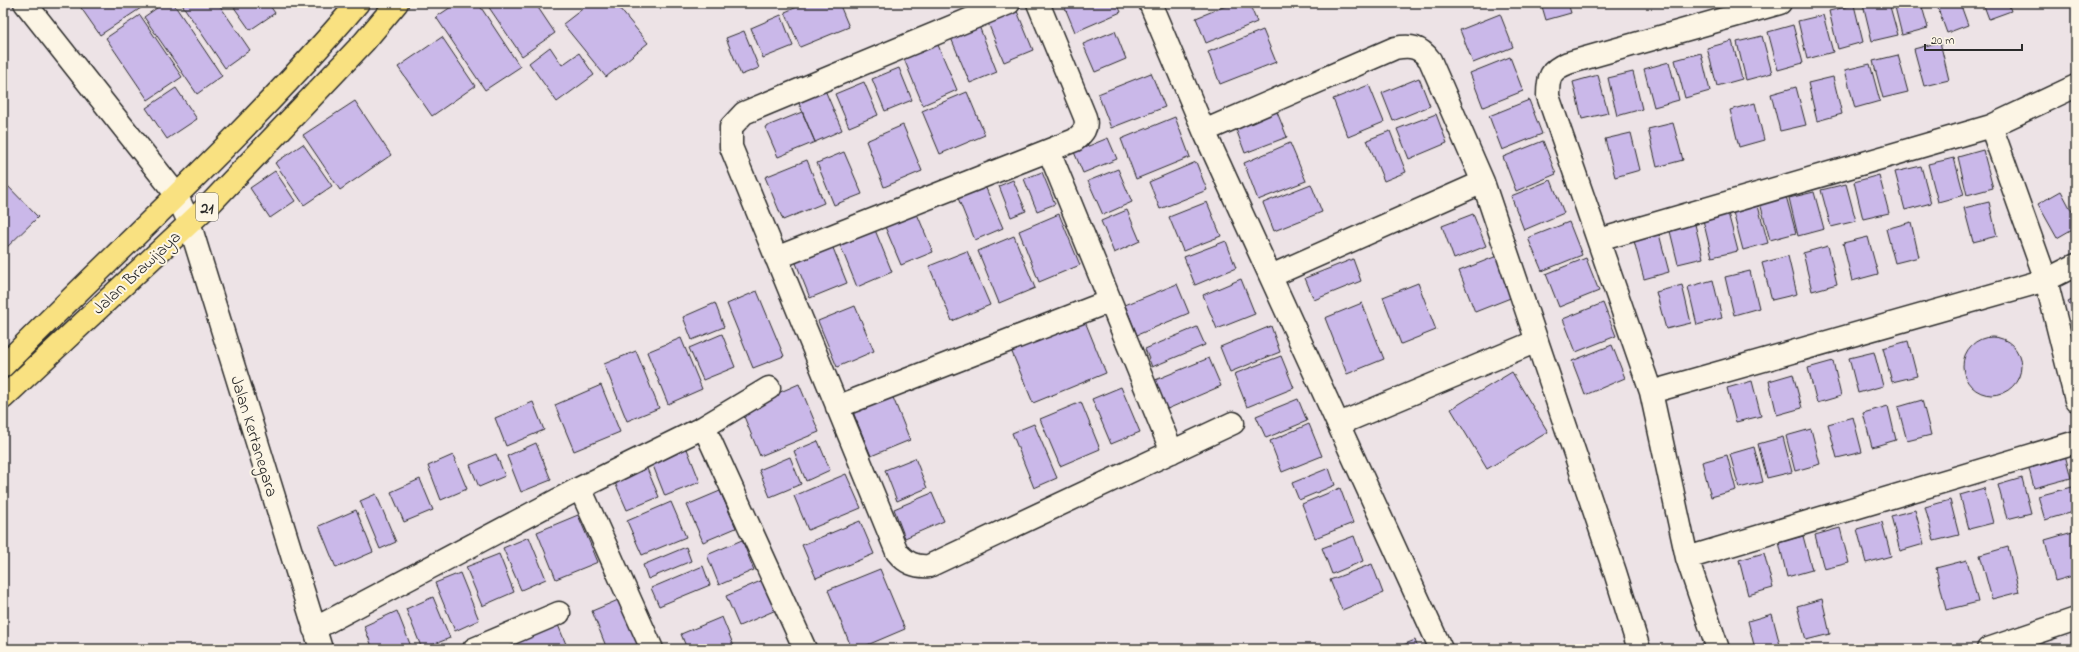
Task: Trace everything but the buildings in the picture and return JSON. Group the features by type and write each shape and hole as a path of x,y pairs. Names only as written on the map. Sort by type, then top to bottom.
{"highway":[{"name":"Jalan Brawijaya","path":"3,366 176,194 328,38 358,3"},
{"name":"Jalan Brawijaya","path":"3,398 211,203 288,124 364,42 397,3"}],"street":[{"name":"Jalan Kertanegara","path":"25,3 176,194 189,222 321,649"},
{"path":"1009,3 744,113 731,127 731,147 897,552 903,560 920,566 929,566 1233,423"},
{"path":"776,258 1049,151 1075,140 1082,134 1086,123 1038,3"},
{"path":"1150,3 1204,130 1441,649"},
{"path":"1718,649 1688,558 1651,392 1548,96 1550,76 1557,68 1568,63 1780,3"},
{"path":"1204,130 1395,48 1408,45 1418,47 1430,60 1483,182 1639,649"},
{"path":"1599,240 1991,126 2076,86"},
{"path":"1991,126 2046,280 2076,400"},
{"path":"1049,151 1172,452"},
{"path":"1271,276 1483,182"},
{"path":"1651,392 2046,280 2076,265"},
{"path":"837,407 1110,301"},
{"path":"1339,424 1537,341"},
{"path":"314,628 580,488 704,427 769,388"},
{"path":"704,427 805,649"},
{"path":"1688,558 2076,442"},
{"path":"580,488 652,649"},
{"path":"474,649 559,613"},
{"path":"1988,649 2076,619"}]}
